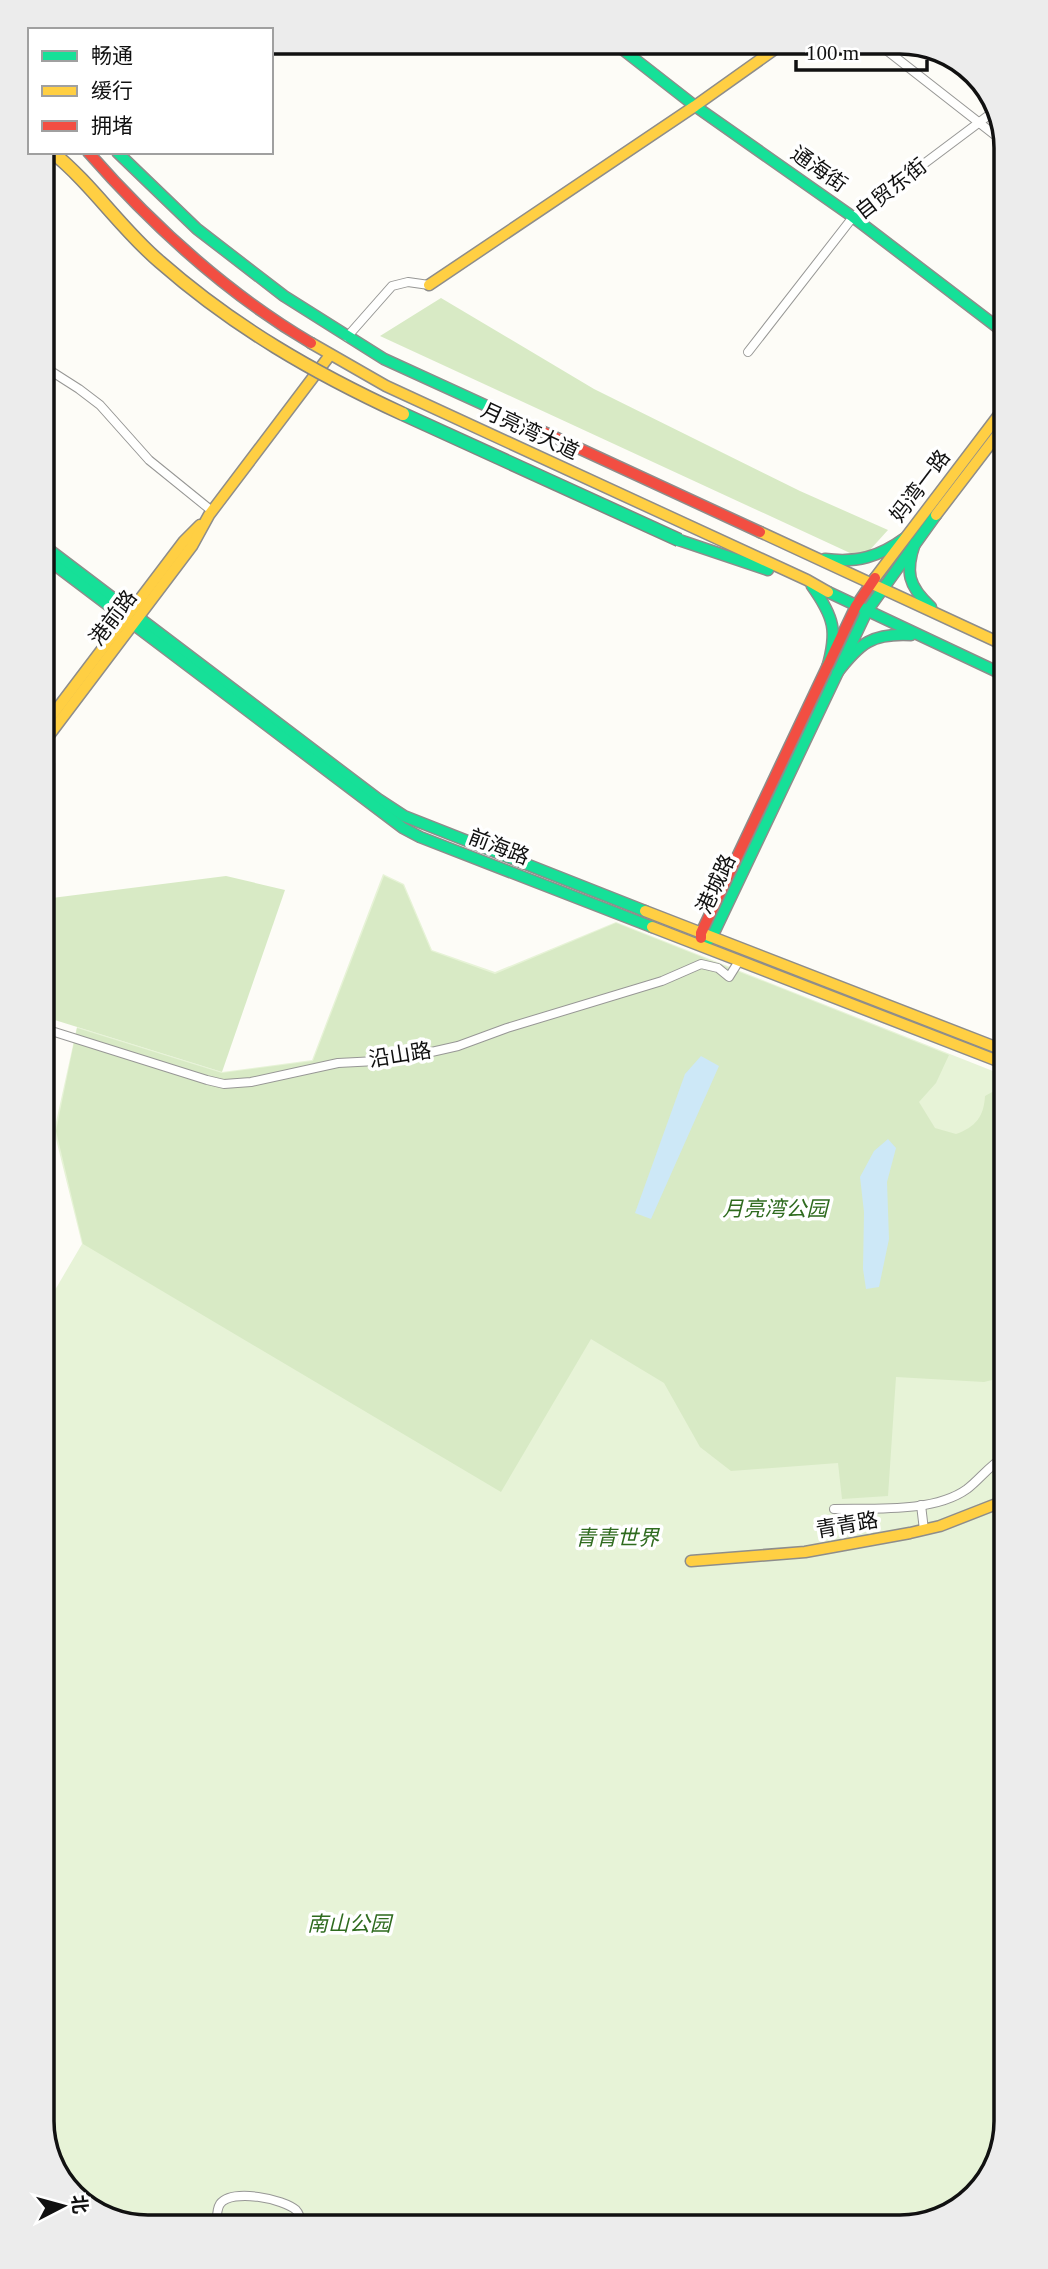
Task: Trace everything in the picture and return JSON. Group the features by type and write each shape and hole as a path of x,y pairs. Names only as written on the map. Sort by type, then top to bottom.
{"street":[{"name":"通海街","path":"628,54 695,106 853,217 994,325"},
{"path":"346,337 392,286 408,282 429,285 768,54"},
{"path":"891,54 992,133"},
{"name":"自贸东街","path":"748,352 853,217 988,116"},
{"path":"55,154 71,167 111,214 158,261 208,302 277,349 342,386 679,540 778,573 801,577 826,604 831,615 834,626 832,671"},
{"name":"月亮湾大道","path":"90,154 132,202 212,274 275,320 386,387 801,577 994,670"},
{"name":"月亮湾大道","path":"119,154 197,229 285,296 384,359 994,641"},
{"name":"港前路","path":"54,728 184,541 211,513 330,355"},
{"path":"54,373 100,405 149,460 211,513"},
{"name":"妈湾一路","path":"876,586 994,422"},
{"name":"妈湾一路","path":"910,540 994,438"},
{"path":"807,555 841,561 865,561 910,540 908,572 912,585 917,594 945,618"},
{"name":"前海路","path":"54,554 132,618"},
{"name":"前海路","path":"54,564 395,811 705,939 994,1047"},
{"name":"港城路","path":"705,939 862,608 876,586"},
{"name":"港前路","path":"54,714 132,618"},
{"path":"832,671 869,638 895,634 930,640"},
{"name":"前海路","path":"705,939 739,961 994,1060"},
{"name":"沿山路","path":"54,1032 207,1080 224,1084 251,1082 338,1063 396,1060 458,1046 507,1028 662,981 701,964 718,968 729,977 739,961"},
{"path":"834,1509 921,1505 947,1499 967,1489 994,1462"},
{"path":"921,1505 925,1530"},
{"name":"青青路","path":"691,1561 805,1552 925,1530 994,1505"},
{"path":"218,2215 221,2203 241,2195 256,2196 291,2207 298,2215"}],"green space":[{"path":"441,298 594,389 800,491 888,530 868,552 850,553 380,336"},
{"path":"383,874 404,884 432,950 495,972 616,922 994,1071 994,2121 989,2151 981,2168 952,2199 930,2210 900,2215 142,2215 118,2210 98,2200 98,2171 69,2171 67,2168 59,2151 54,2121 54,1292 82,1244 54,1131 77,1027 222,1072 312,1060"},
{"path":"226,876 285,890 222,1072 54,1020 54,898"},
{"name":"月亮湾公园","path":"384,876 403,885 431,951 495,974 616,923 949,1055 936,1083 919,1102 935,1128 956,1134 969,1128 981,1115 985,1096 994,1091 994,1380 984,1382 896,1377 888,1496 842,1499 838,1463 731,1471 700,1447 664,1383 591,1339 501,1492 83,1244 56,1131 77,1028 222,1073 313,1061"}],"water":[{"path":"701,1056 719,1066 651,1219 635,1213 685,1074"},
{"path":"888,1139 896,1148 887,1182 889,1239 879,1287 866,1289 863,1269 864,1212 860,1177 874,1151"}],"traffic: fast":[{"path":"628,54 695,106 853,217 994,325"},
{"path":"119,154 197,229 284,296 384,359 535,428"},
{"path":"403,414 679,540"},
{"path":"707,941 712,937 867,611 936,515"},
{"path":"825,559 867,557 886,550 905,538"},
{"path":"679,540 768,570"},
{"path":"915,543 910,562 911,578 917,592 931,607"},
{"path":"54,553 404,816 645,911"},
{"path":"54,564 403,828 652,927"},
{"path":"812,586 832,625 832,644 827,668"},
{"path":"828,592 994,670"},
{"path":"837,673 853,654 868,642 886,636 911,635"}],"traffic: slow":[{"path":"429,285 768,54"},
{"path":"54,154 146,249 188,286 276,347 403,414"},
{"path":"311,343 386,386 828,592"},
{"path":"54,729 192,546 209,515 330,355"},
{"path":"875,578 994,421"},
{"path":"936,515 994,439"},
{"path":"54,713 184,541 200,525"},
{"path":"760,532 994,640"},
{"path":"645,911 994,1047"},
{"path":"652,927 994,1060"},
{"path":"691,1561 805,1552 910,1533 940,1526 994,1505"}],"traffic: jam":[{"path":"90,154 138,206 220,280 311,343"},
{"path":"535,428 760,532"},
{"path":"701,938 701,933 856,606 875,578"}],"park label":[{"name":"青青世界","path":"617,1538"},
{"name":"南山公园","path":"349,1924"}]}
